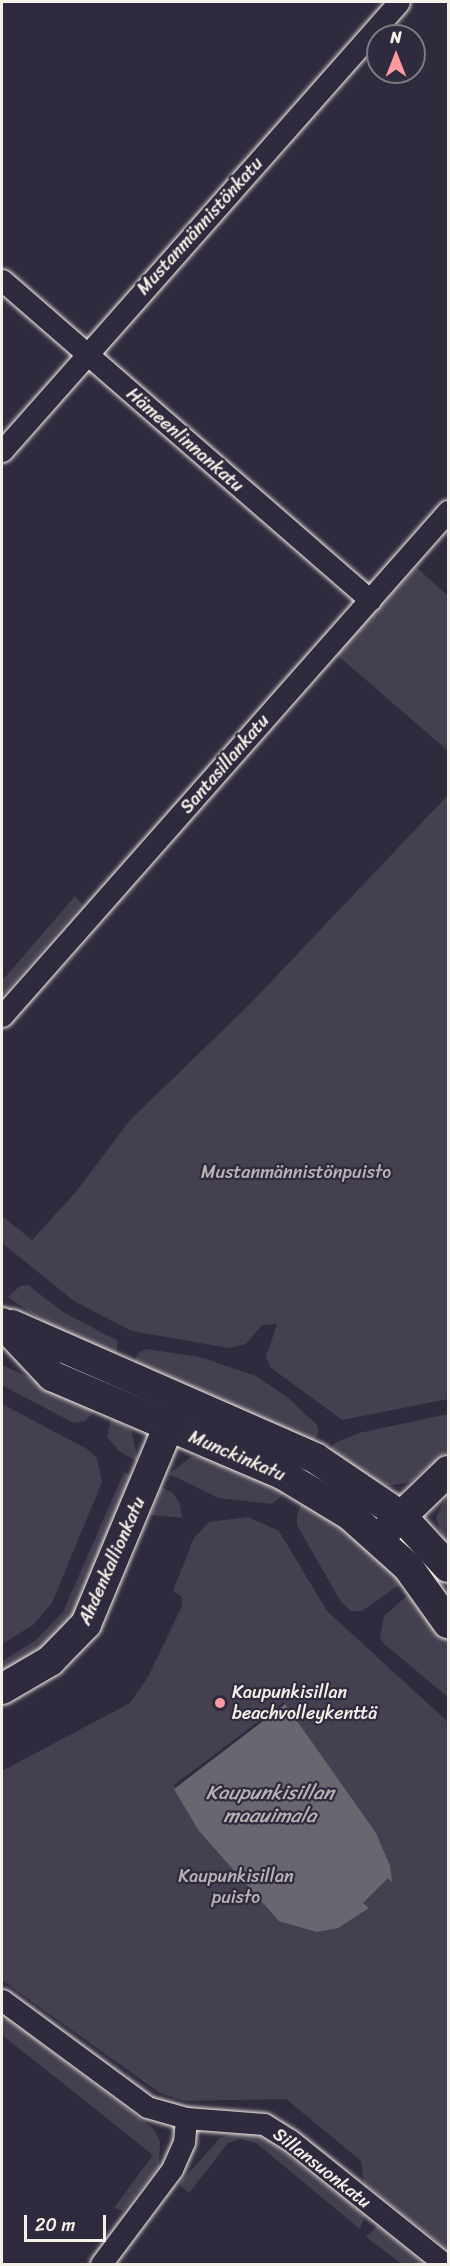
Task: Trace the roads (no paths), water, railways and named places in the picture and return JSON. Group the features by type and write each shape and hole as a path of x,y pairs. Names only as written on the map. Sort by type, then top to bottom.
{"street":[{"name":"Mustanmännistönkatu","path":"2,451 399,2"},
{"name":"Hämeenlinnankatu","path":"2,280 369,600"},
{"name":"Santasillankatu","path":"2,1016 448,511"},
{"name":"Munckinkatu","path":"2,1321 315,1458 401,1516 448,1567"},
{"name":"Munckinkatu","path":"2,1321 52,1376 169,1428 282,1474 350,1515 418,1578 448,1623"},
{"name":"Ahdenkallionkatu","path":"2,1689 50,1661 86,1624 180,1398"},
{"path":"378,1539 448,1472"},
{"name":"Sillansuonkatu","path":"2,2000 147,2107 186,2118 264,2124 290,2140 445,2265"},
{"path":"101,2265 172,2169 184,2142 186,2118"}],"water":[{"name":"Kaupunkisillan maauimala","path":"285,1704 376,1833 390,1866 392,1882 388,1878 363,1903 369,1908 338,1928 317,1932 279,1921 199,1831 174,1789"}],"place":[{"name":"Kaupunkisillan beachvolleykenttä","path":"220,1703"}],"park label":[{"name":"Mustanmännistönpuisto","path":"296,1172"},
{"name":"Kaupunkisillan puisto","path":"236,1887"}]}
